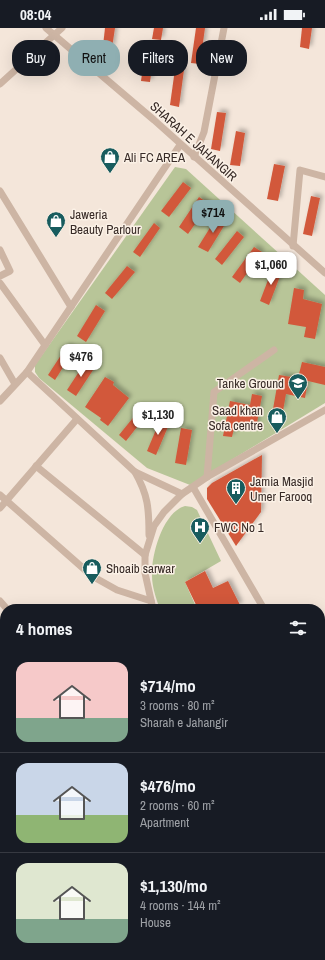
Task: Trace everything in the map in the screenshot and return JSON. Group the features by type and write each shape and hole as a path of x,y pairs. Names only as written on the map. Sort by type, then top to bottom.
{"street":[{"name":"SHARAH E JAHANGIR","path":"46,28 325,273"},
{"path":"0,84 62,28"},
{"path":"194,157 204,132 224,28"},
{"path":"0,401 26,372 45,346 180,145"},
{"path":"293,246 300,170 325,177"},
{"path":"0,191 71,306"},
{"path":"0,250 10,271 0,276"},
{"path":"0,283 45,346"},
{"path":"207,477 214,392 274,350"},
{"path":"0,358 15,384"},
{"path":"26,372 135,472 182,494"},
{"path":"152,604 145,573 145,555 154,526 164,512 182,494 207,477 325,410"},
{"path":"0,508 77,419"},
{"path":"36,466 145,555"},
{"path":"135,472 147,496 150,509 149,539"},
{"path":"193,487 261,604"},
{"path":"0,495 92,576 117,590 151,601"}],"green space":[{"path":"175,167 186,169 325,295 325,403 190,485 147,468 39,378 35,372 35,365"},
{"path":"185,506 192,507 197,510 221,561 185,582 195,604 158,604 152,580 152,567 156,546 165,525 177,510"}],"building":[{"path":"105,28 115,28 113,40 104,40"},
{"path":"154,28 163,28 161,40 152,39"},
{"path":"196,28 205,28 203,40 196,40 196,64 191,63"},
{"path":"302,28 312,28 309,49 300,47"},
{"path":"142,76 151,76 150,82 141,81"},
{"path":"174,76 183,76 179,107 170,105"},
{"path":"217,112 226,113 220,151 211,149"},
{"path":"236,131 245,133 240,166 230,165"},
{"path":"274,164 285,166 278,201 267,199"},
{"path":"183,182 191,188 169,217 161,211"},
{"path":"311,196 320,198 312,236 303,234"},
{"path":"199,197 209,204 188,234 179,227"},
{"path":"218,215 227,221 208,252 198,247"},
{"path":"154,223 160,228 140,257 133,252"},
{"path":"237,231 244,237 222,265 215,259"},
{"path":"254,247 262,252 240,283 232,277"},
{"path":"127,266 135,272 112,299 105,293"},
{"path":"273,267 282,271 269,305 260,301"},
{"path":"294,288 304,290 303,299 322,304 315,339 304,337 306,327 288,324"},
{"path":"96,305 105,311 86,342 77,336"},
{"path":"67,346 74,350 55,380 48,375"},
{"path":"86,361 95,367 76,396 67,390"},
{"path":"302,362 325,367 325,385 308,381 305,398 286,394 283,411 273,409 279,375 298,378"},
{"path":"105,377 114,382 113,385 129,398 108,426 100,420 101,418 85,407"},
{"path":"252,394 262,396 256,428 235,424 232,437 223,436 230,401 250,405"},
{"path":"141,408 148,413 126,441 119,435"},
{"path":"161,418 170,422 156,455 147,451"},
{"path":"181,428 192,430 186,465 175,463"},
{"name":"Jamia Masjid Umer Farooq","path":"262,455 261,512 236,546 207,499 207,488 212,483"},
{"path":"205,571 213,588 228,581 240,604 196,604 185,582"}],"place":[{"name":"Ali FC AREA","path":"110,174"},
{"name":"Jaweria Beauty Parlour","path":"56,238"},
{"name":"Tanke Ground","path":"298,400"},
{"name":"Saad khan Sofa centre","path":"277,434"},
{"name":"Jamia Masjid Umer Farooq","path":"236,505"},
{"name":"FWC No 1","path":"200,544"},
{"name":"Shoaib sarwar","path":"92,585"}]}
